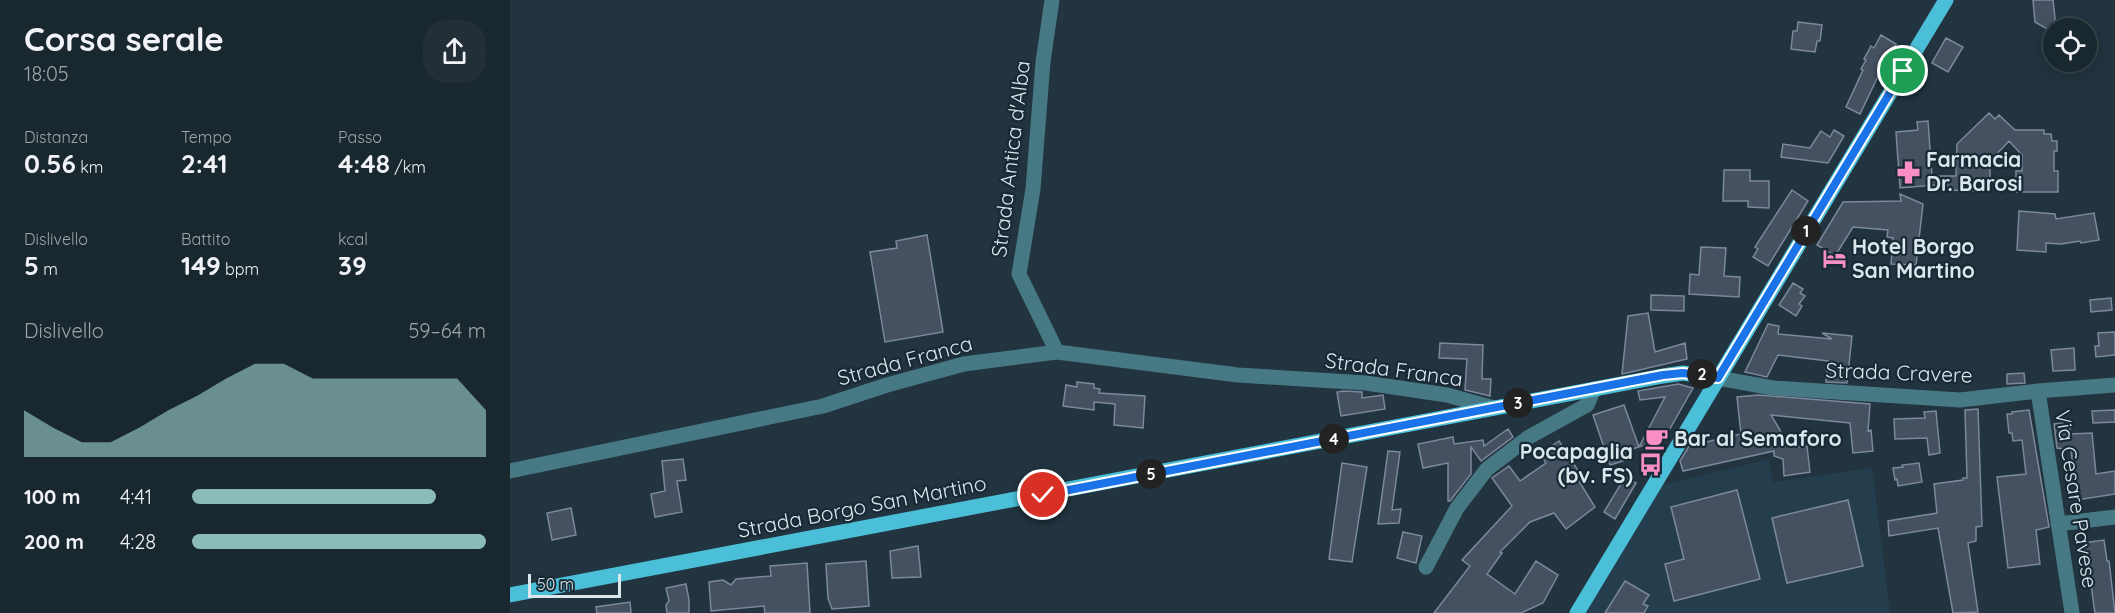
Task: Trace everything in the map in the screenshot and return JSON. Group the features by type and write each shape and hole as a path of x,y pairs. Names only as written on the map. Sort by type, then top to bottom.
{"main road":[{"path":"1577,613 1946,0"},
{"name":"Strada Borgo San Martino","path":"510,595 1683,373 1718,378"}],"street":[{"name":"Strada Antica d'Alba","path":"1052,0 1043,62 1033,189 1019,274 1057,352"},
{"name":"Strada Franca","path":"510,471 822,406 964,364 1057,352 1238,375 1366,383 1447,395 1494,408"},
{"name":"Strada Cravere","path":"1718,378 1773,388 1960,400 2115,385"},
{"path":"1426,567 1457,508 1487,469 1529,437 1587,405 1594,389"},
{"name":"Via Cesare Pavese","path":"2038,391 2072,613"},
{"path":"2058,524 2115,517"}],"shaded area":[{"path":"1769,459 1773,482 1872,468 1890,613 1586,613 1662,485"}],"building":[{"path":"2033,0 2053,0 2055,18 2043,18 2043,27 2035,22"},
{"path":"1798,22 1822,25 1820,41 1817,41 1815,52 1791,49 1793,31 1797,31"},
{"path":"1881,35 1896,44 1889,56 1892,58 1884,72 1881,70 1860,114 1846,107 1863,70 1861,69 1866,60 1864,59 1871,46 1874,48"},
{"path":"1946,38 1963,47 1948,72 1932,63"},
{"path":"1989,113 1995,119 1999,115 2015,130 2044,130 2044,134 2051,134 2052,141 2057,141 2057,151 2054,151 2054,171 2058,171 2058,192 2016,192 2016,171 2022,171 2022,155 2009,141 1990,161 1990,179 1975,179 1975,191 1947,190 1947,184 1900,188 1896,132 1918,130 1917,122 1928,121 1932,176 1956,176 1957,144"},
{"path":"1834,130 1844,136 1828,163 1781,157 1783,144 1810,148 1821,131 1830,137"},
{"path":"1724,170 1750,170 1750,181 1769,181 1769,208 1748,207 1748,201 1723,201"},
{"path":"1792,190 1808,201 1768,266 1753,257 1758,249 1755,247"},
{"path":"1900,194 1923,204 1916,265 1891,264 1893,238 1887,237 1888,230 1853,227 1835,256 1817,245 1843,202 1901,201"},
{"path":"2019,211 2055,214 2056,219 2094,213 2099,240 2081,243 2080,241 2061,244 2046,243 2046,252 2017,250"},
{"path":"927,235 943,332 885,342 870,252 897,248 896,241"},
{"path":"1701,247 1726,248 1724,276 1740,277 1739,297 1689,294 1690,274 1699,275"},
{"path":"1793,283 1803,289 1800,293 1805,296 1799,304 1802,306 1796,316 1779,305"},
{"path":"1651,295 1684,296 1684,311 1651,310"},
{"path":"2111,298 2112,310 2091,312 2090,300"},
{"path":"1648,313 1655,352 1685,343 1687,359 1622,374 1628,316"},
{"path":"1768,324 1779,326 1778,334 1832,339 1822,333 1852,336 1847,383 1826,382 1828,361 1778,355 1767,377 1745,372"},
{"path":"2115,332 2115,355 2096,357 2095,346 2099,346 2098,333"},
{"path":"1440,343 1483,345 1482,379 1491,379 1490,396 1465,390 1467,359 1439,358"},
{"path":"2074,348 2075,370 2053,371 2051,350"},
{"path":"2024,373 2025,383 2007,384 2007,374"},
{"path":"1077,382 1094,384 1094,388 1100,389 1099,393 1145,396 1143,428 1114,425 1115,404 1094,402 1094,410 1063,406 1066,385 1077,387"},
{"path":"1678,384 1693,388 1659,448 1650,443 1639,447 1665,397 1640,400 1638,391"},
{"path":"1337,392 1362,392 1362,398 1383,395 1385,409 1341,416"},
{"path":"1758,395 1870,404 1868,431 1871,430 1873,451 1853,453 1850,423 1771,415 1780,430 1781,445 1799,443 1799,447 1807,446 1810,472 1784,476 1783,459 1774,456 1774,451 1683,471 1680,461 1689,446 1741,434 1737,397"},
{"path":"1624,405 1639,447 1624,452 1626,460 1610,465 1593,415"},
{"path":"1978,409 1982,526 1976,527 1976,541 1968,543 1978,612 1953,613 1938,528 1889,536 1888,521 1937,513 1934,484 1967,478 1965,410"},
{"path":"2029,410 2049,527 2036,530 2040,564 2008,568 1997,477 2026,474 2022,440 2013,441 2012,433 2009,433 2007,414"},
{"path":"2115,410 2115,422 2093,423 2092,411"},
{"path":"1936,411 1940,453 1929,455 1927,438 1895,439 1894,419 1925,418 1924,412"},
{"path":"2063,423 2063,425 2070,425 2070,434 2092,433 2096,474 2115,471 2115,494 2077,500 2071,450 2057,448 2054,424"},
{"path":"1508,429 1513,437 1481,461 1471,447 1471,474 1448,501 1448,463 1423,468 1418,444 1453,437 1454,444 1483,440 1484,446"},
{"path":"1559,441 1581,475 1577,478 1595,507 1566,529 1554,513 1530,522 1500,552 1502,553 1487,574 1515,594 1536,561 1558,575 1543,603 1521,613 1434,613 1470,566 1462,560 1512,506 1492,478 1509,466 1520,481 1546,463 1540,454"},
{"path":"1388,451 1400,452 1392,510 1401,509 1399,523 1378,524"},
{"path":"683,459 686,480 677,481 682,512 655,517 651,494 665,491 662,461"},
{"path":"1342,463 1367,467 1352,562 1329,559"},
{"path":"1919,463 1922,482 1898,486 1893,468"},
{"path":"1625,477 1636,483 1615,519 1604,512"},
{"path":"1737,490 1760,579 1674,601 1665,564 1684,559 1671,507"},
{"path":"1848,500 1863,566 1787,583 1772,518"},
{"path":"571,508 576,535 552,540 547,513"},
{"path":"1403,532 1422,536 1416,563 1397,558"},
{"path":"2104,540 2107,561 2109,561 2115,613 2095,613 2088,564 2086,565 2083,543"},
{"path":"918,546 921,577 892,578 890,551"},
{"path":"866,561 869,606 832,609 828,598 826,564"},
{"path":"807,563 810,613 765,613 764,606 711,611 709,582 723,580 731,585 736,579 771,576 770,566"},
{"path":"1625,581 1649,595 1643,604 1648,606 1644,613 1605,613"},
{"path":"686,584 689,613 667,613 666,605 669,601 666,588"},
{"path":"630,602 631,613 597,613 596,607"}],"place":[{"name":"Farmacia Dr. Barosi","path":"1908,172"},
{"name":"Hotel Borgo San Martino","path":"1834,259"},
{"name":"Bar al Semaforo","path":"1656,439"},
{"name":"Pocapaglia (bv. FS)","path":"1651,464"}],"route":[{"path":"1043,495 1663,375 1702,374 1718,378 1903,71"}]}
